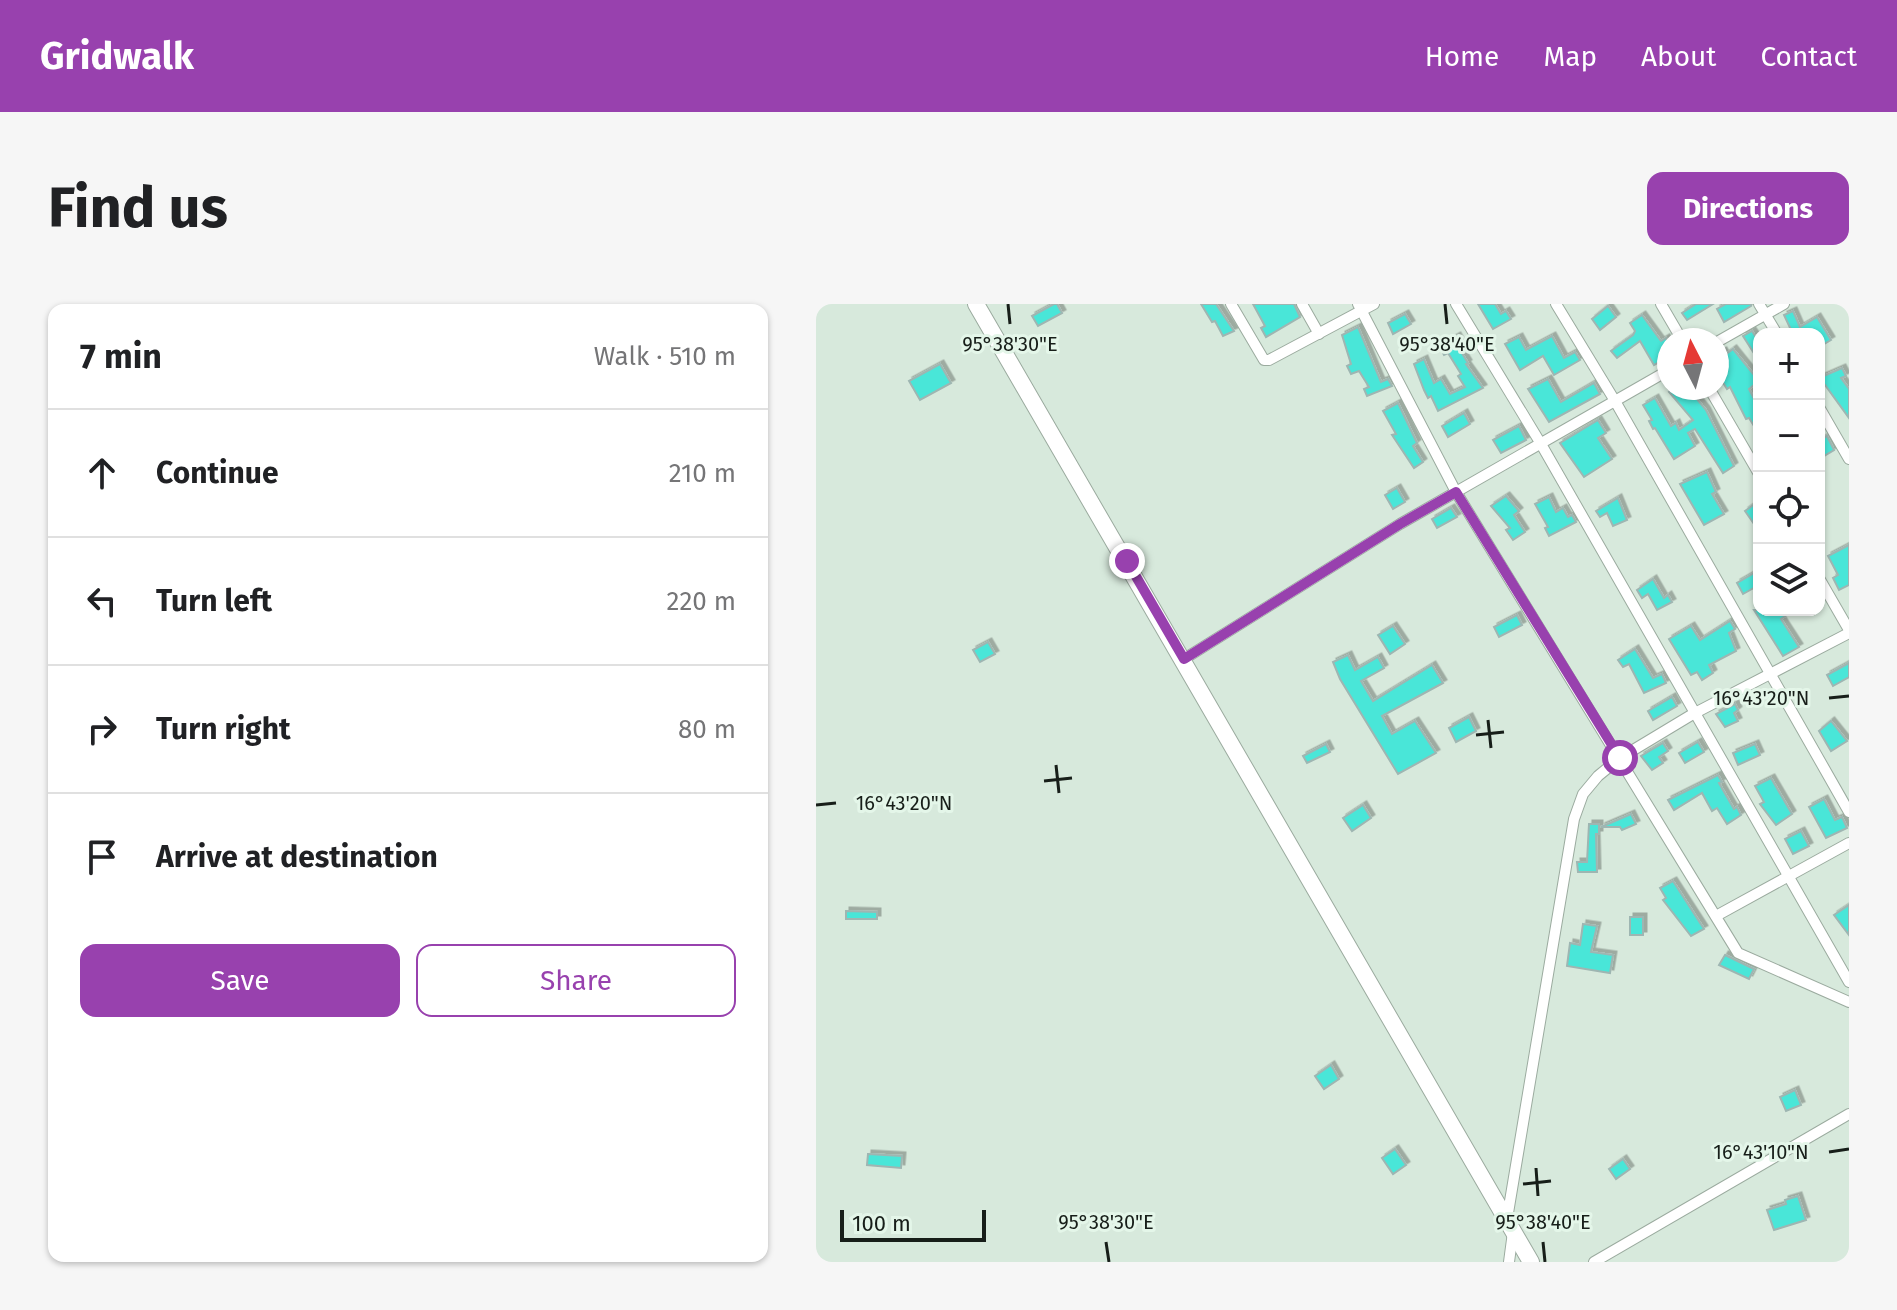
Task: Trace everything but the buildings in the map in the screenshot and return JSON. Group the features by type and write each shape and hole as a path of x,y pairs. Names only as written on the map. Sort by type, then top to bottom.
{"main road":[{"path":"976,304 1531,1262"}],"street":[{"path":"1231,304 1264,360 1274,358 1319,334 1360,308 1374,304"},
{"path":"1302,304 1319,334"},
{"path":"1456,304 1541,444 1849,982"},
{"path":"1556,304 1615,401 1849,812"},
{"path":"1661,304 1675,328"},
{"path":"1759,304 1773,328"},
{"path":"1729,335 1784,304"},
{"path":"1360,308 1456,492 1738,953 1849,1002"},
{"path":"1184,659 1400,524 1657,377"},
{"path":"1716,400 1758,472"},
{"path":"1825,417 1849,459"},
{"path":"1509,1262 1510,1224 1574,819 1583,794 1598,776 1620,758 1693,714 1849,632 1825,589"},
{"path":"1716,916 1849,843"},
{"path":"1594,1262 1849,1114"}],"route":[{"path":"1127,561 1184,659 1456,492 1620,758"}]}
